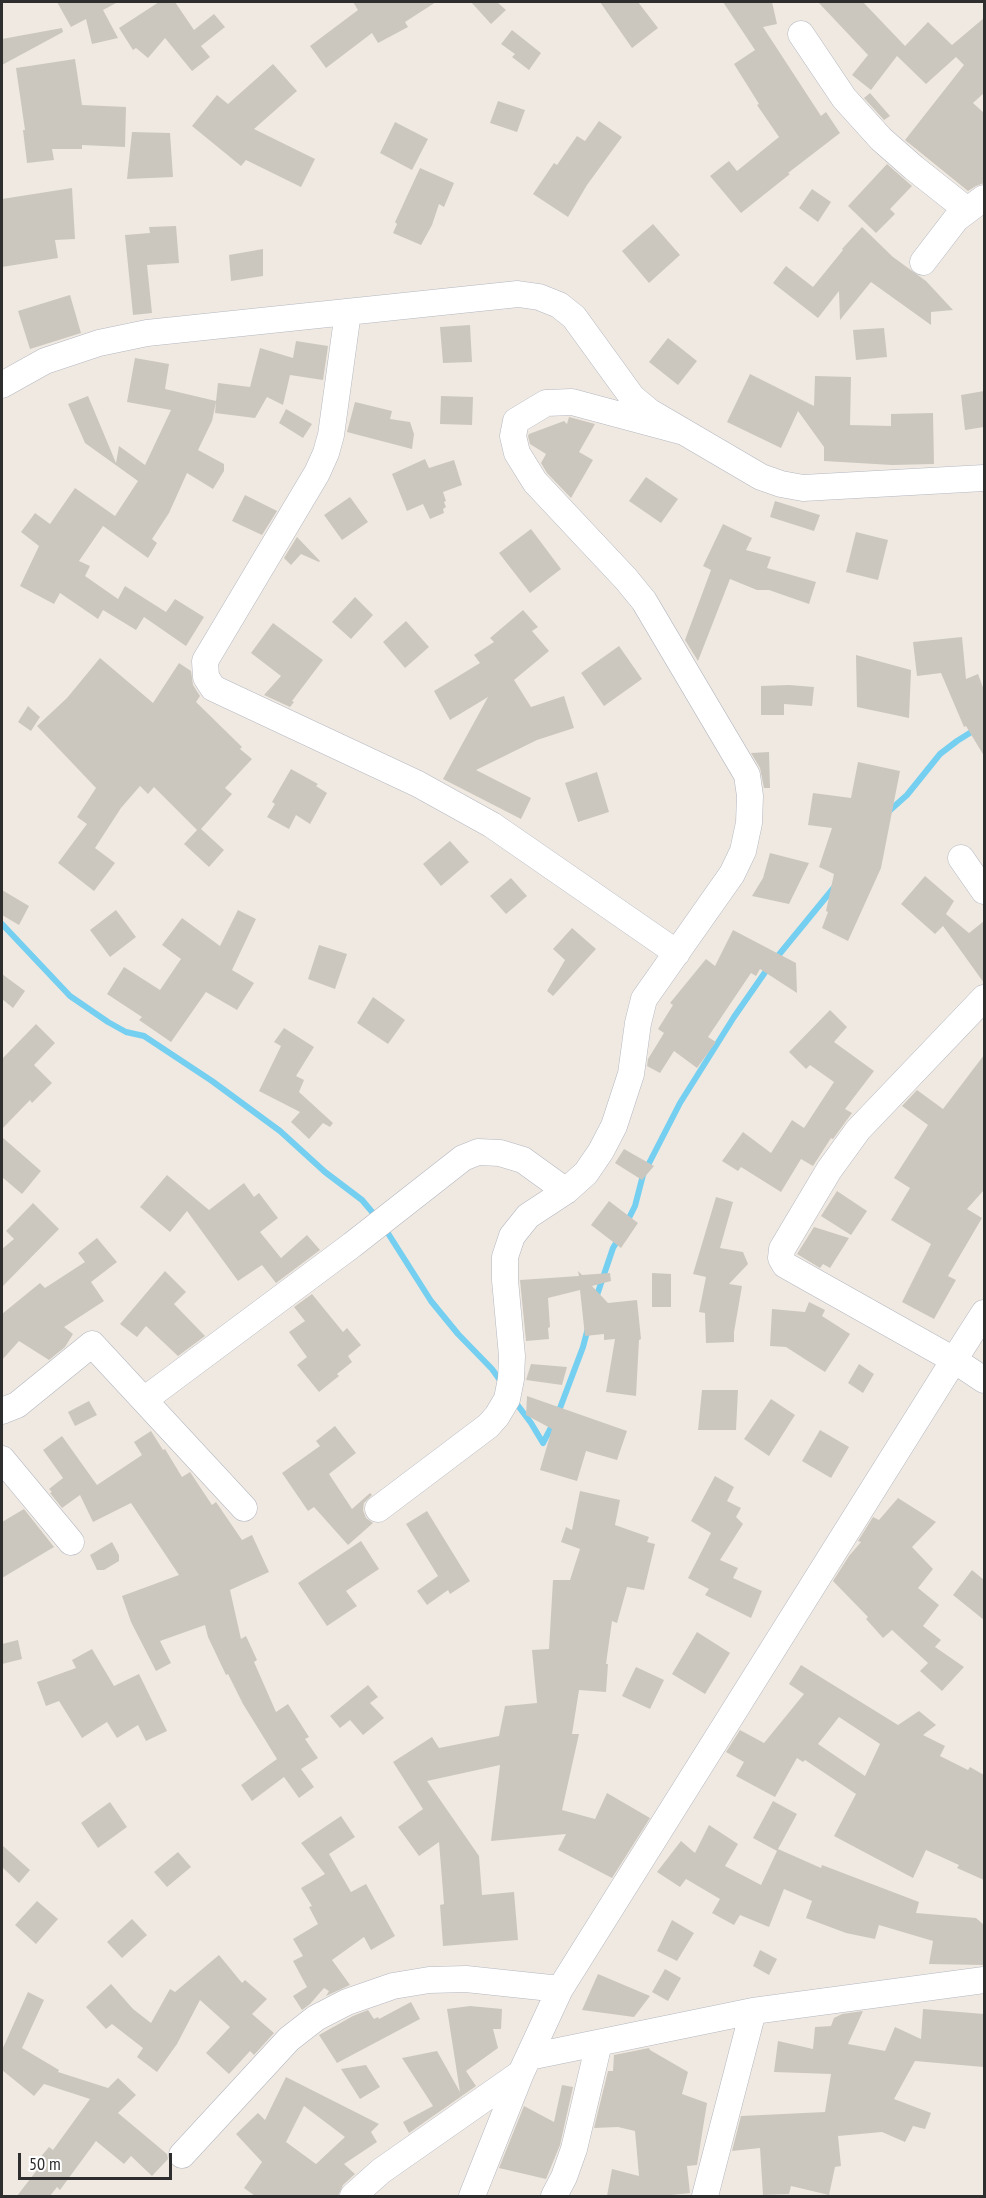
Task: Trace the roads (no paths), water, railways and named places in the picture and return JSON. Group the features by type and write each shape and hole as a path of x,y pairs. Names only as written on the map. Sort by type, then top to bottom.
{"street":[{"path":"801,34 844,98 881,139 914,168 976,204 956,219 923,262"},
{"path":"2,385 45,361 99,343 147,333 518,294 539,297 559,305 574,317 632,397 650,412 761,477 803,488 984,478"},
{"path":"348,312 331,435 326,453 317,473 206,661 206,677 213,688 418,784 492,825 677,953"},
{"path":"378,1509 488,1426 507,1399 512,1368 505,1257 512,1236 528,1216 566,1191 586,1173 615,1126 631,1074 638,1023 644,999 732,874 743,851 749,823 750,796 747,775 644,601 535,482 517,453 513,436 516,421 546,403 572,402 684,432"},
{"path":"961,858 984,891"},
{"path":"984,998 858,1130 829,1170 782,1249 781,1258 785,1265 954,1360 984,1380"},
{"path":"144,1400 352,1245 463,1158 478,1152 500,1153 523,1160 566,1191"},
{"path":"472,2196 525,2065 560,1989 984,1313"},
{"path":"2,1411 17,1405 92,1344 244,1508"},
{"path":"2,1459 70,1542"},
{"path":"182,2155 289,2039 316,2018 347,2002 393,1986 429,1980 466,1978 560,1989"},
{"path":"353,2196 381,2171 525,2065 599,2043 753,2011 984,1980"},
{"path":"705,2196 753,2011"},
{"path":"554,2196 574,2149 599,2043"}],"waterway":[{"path":"888,812 907,795 940,754 984,724"},
{"path":"626,1224 635,1206 643,1175 680,1103 768,968 836,885"},
{"path":"2,924 70,996 126,1032 144,1036 212,1081 280,1131 325,1172 362,1200 378,1219"},
{"path":"384,1227 431,1301 502,1383"},
{"path":"596,1298 613,1248 619,1238"},
{"path":"543,1443 557,1416 588,1328"},
{"path":"513,1399 543,1443"}]}
